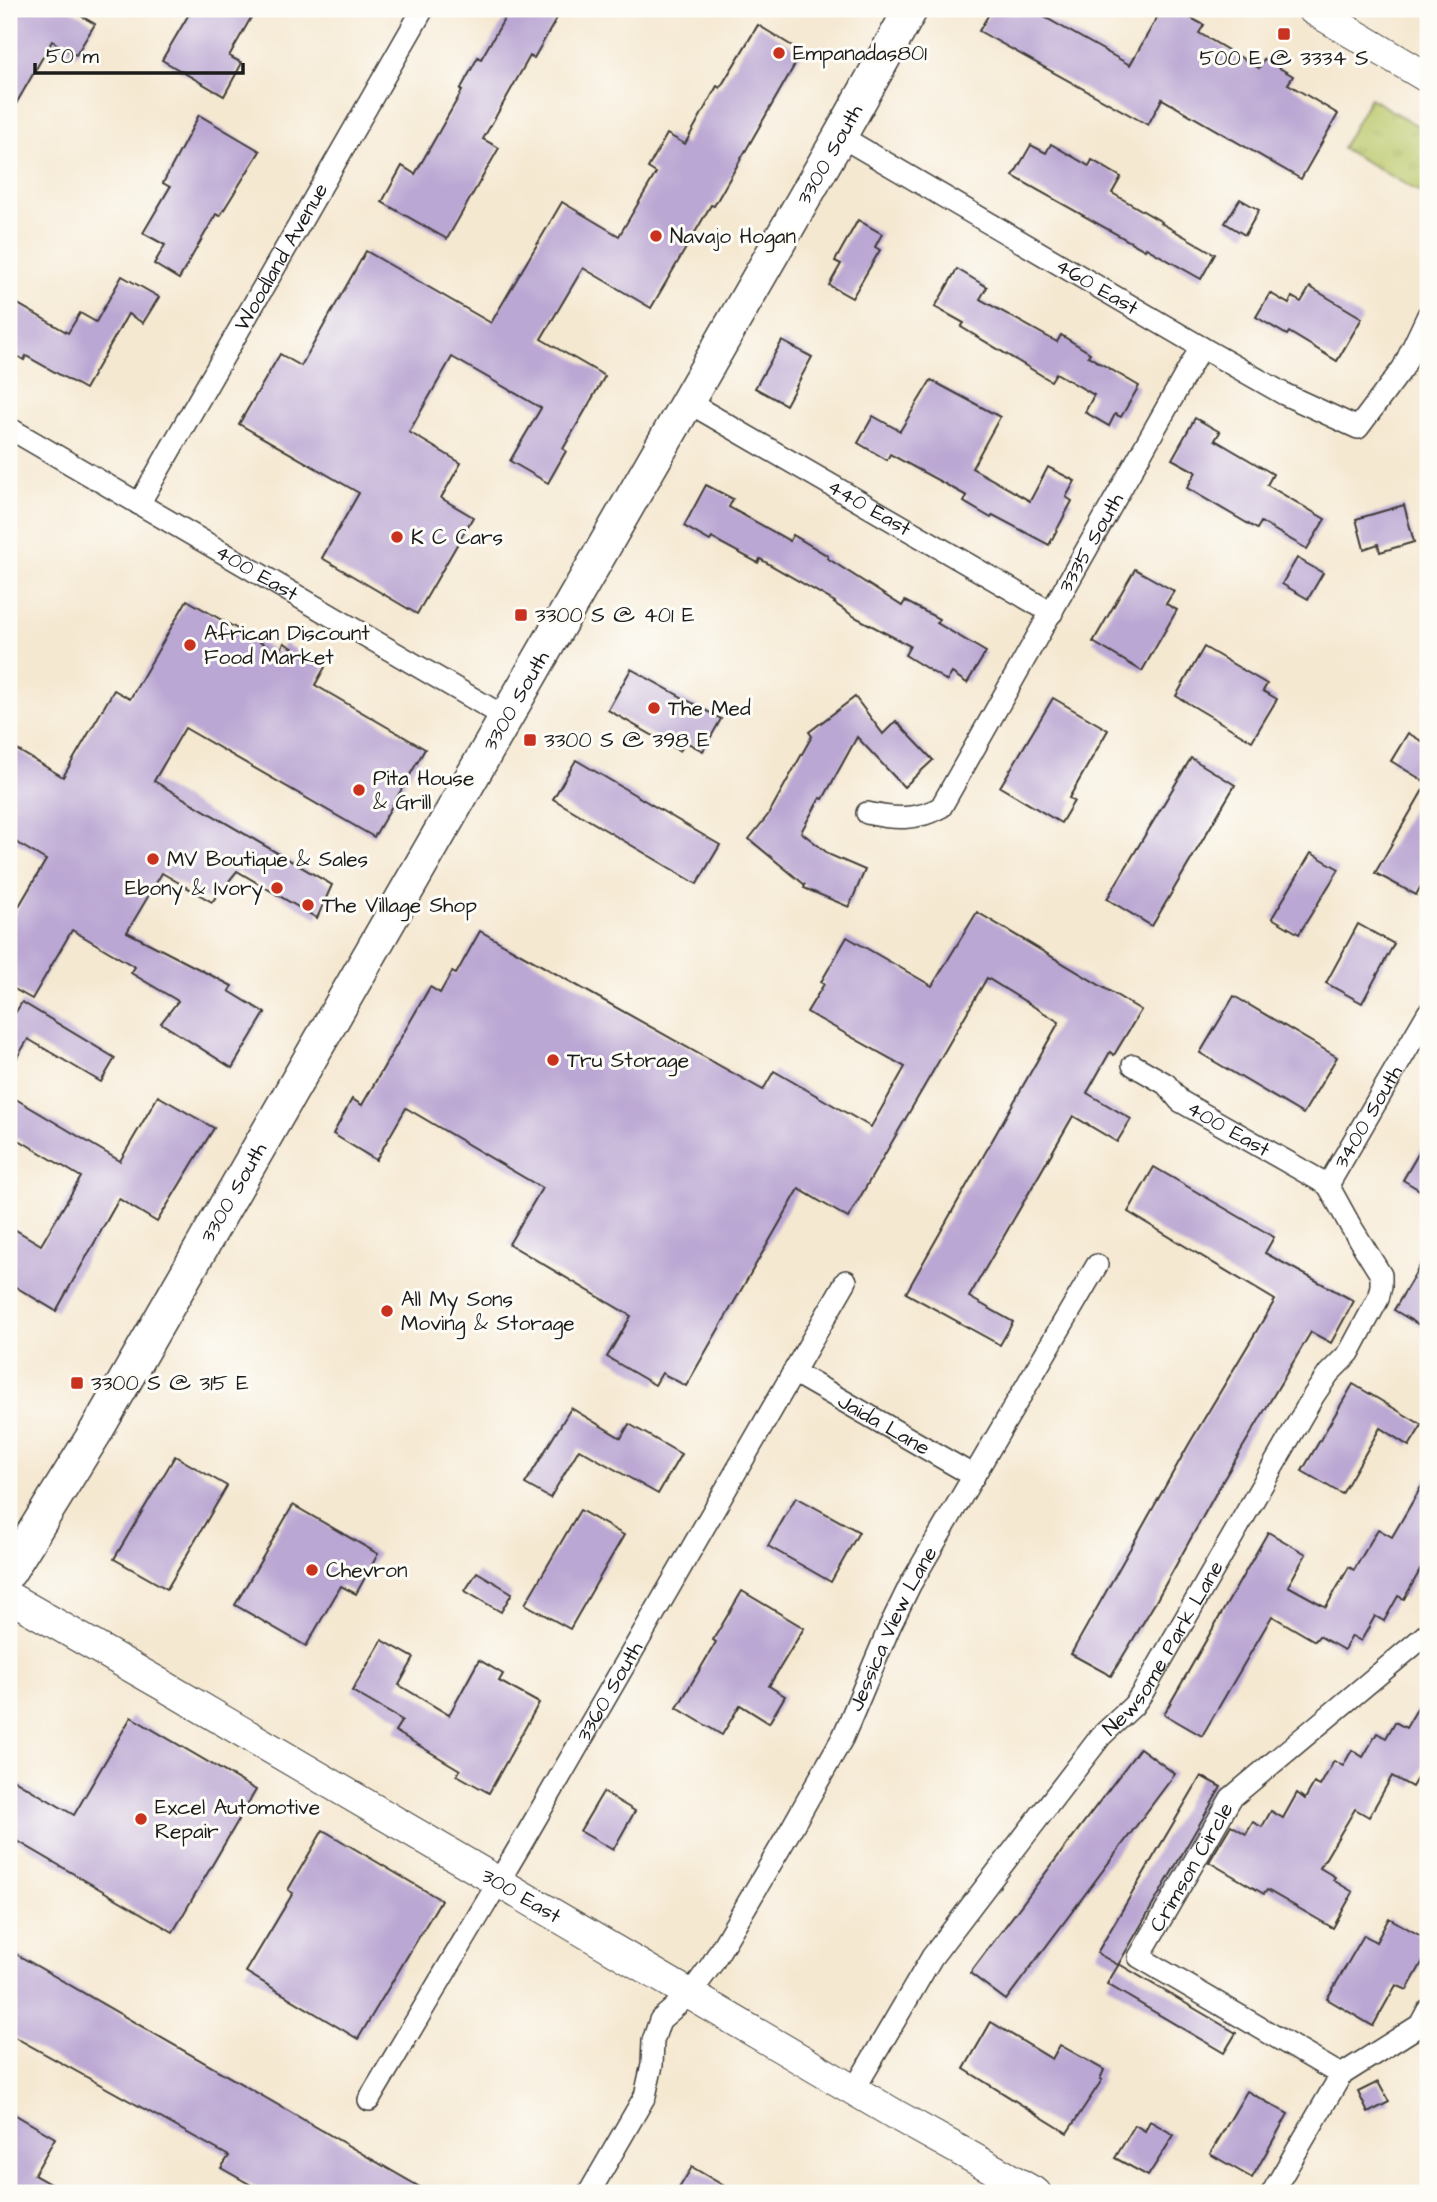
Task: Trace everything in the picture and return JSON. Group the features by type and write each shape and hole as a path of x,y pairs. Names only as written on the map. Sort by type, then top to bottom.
{"main road":[{"name":"3300 South","path":"9,1572 95,1433 911,9"}],"street":[{"name":"Woodland Avenue","path":"139,504 423,9"},
{"path":"1312,9 1428,78"},
{"name":"460 East","path":"840,136 1284,394 1358,428 1403,368 1428,315"},
{"name":"3335 South","path":"867,813 894,819 927,815 941,807 1201,347"},
{"name":"440 East","path":"686,401 1052,612"},
{"name":"400 East","path":"9,428 505,717"},
{"name":"3400 South","path":"1328,1185 1428,1013"},
{"name":"400 East","path":"1133,1065 1166,1084 1180,1101 1328,1185"},
{"name":"Newsome Park Lane","path":"854,2090 932,1957 1101,1736 1133,1706 1143,1692 1314,1395 1329,1373 1349,1353 1378,1299 1381,1275 1349,1225 1328,1185"},
{"name":"Jessica View Lane","path":"589,2193 645,2096 652,2065 653,2040 660,2021 690,1994 712,1964 843,1737 900,1605 1097,1265"},
{"name":"3360 South","path":"369,2100 846,1281"},
{"name":"Jaida Lane","path":"793,1372 974,1476"},
{"name":"300 East","path":"9,1597 166,1686 854,2090 1036,2193"},
{"name":"Crimson Circle","path":"1341,2075 1139,1957 1231,1798 1428,1633"},
{"path":"1272,2193 1341,2075 1420,2025 1428,2010"}],"green space":[{"path":"1370,98 1428,132 1428,197 1342,148"}],"building":[{"path":"13,9 69,9 95,24 76,55 52,41 9,116 9,17"},
{"path":"192,9 256,9 229,56 242,63 224,96 162,60"},
{"path":"510,9 562,9 534,58 530,56 483,139 499,148 447,239 382,202 402,166 415,174 478,57 481,59"},
{"path":"992,9 1030,9 1130,65 1162,9 1174,9 1204,25 1199,33 1259,68 1264,59 1293,76 1288,84 1338,114 1301,179 1162,99 1148,125 979,31"},
{"path":"758,25 802,52 714,206 711,205 651,308 583,268 541,339 605,376 563,449 566,451 548,483 510,461 541,408 452,357 409,432 461,463 441,498 473,517 417,614 322,558 359,493 239,424 280,354 301,366 366,251 491,323 562,202 619,236 656,173 648,168 667,134 685,144 717,86 720,88"},
{"path":"199,115 260,151 220,216 216,214 179,279 154,264 165,245 143,233 170,187 163,183"},
{"path":"1051,144 1089,166 1092,160 1121,177 1112,193 1215,254 1201,279 1013,176 1031,145 1046,153"},
{"path":"1240,199 1259,210 1245,235 1225,223"},
{"path":"858,220 882,234 875,247 880,250 852,298 829,285 841,264 835,261"},
{"path":"957,269 987,287 980,299 1057,342 1061,335 1090,353 1088,356 1139,386 1121,417 1115,414 1109,426 1085,412 1094,395 1056,373 1051,381 961,327 964,323 935,307"},
{"path":"122,276 159,297 143,323 128,314 85,389 26,356 24,360 9,351 9,316 16,303 68,333 80,313 96,322"},
{"path":"1310,287 1362,318 1337,361 1289,332 1287,335 1256,317 1270,293 1289,304 1292,297 1301,302"},
{"path":"782,341 812,357 786,405 755,388"},
{"path":"931,380 1000,417 972,468 1030,501 1048,467 1075,481 1066,497 1072,501 1049,545 993,515 991,518 964,502 967,496 890,454 887,460 858,443 873,416 900,431"},
{"path":"1195,418 1220,432 1215,440 1273,474 1267,485 1325,519 1307,549 1261,522 1257,529 1187,488 1196,472 1172,459"},
{"path":"706,485 733,499 729,507 790,541 793,535 902,606 905,601 939,619 937,623 986,652 967,683 952,673 947,681 905,655 910,646 855,617 835,602 760,559 758,563 684,526"},
{"path":"1404,505 1414,542 1380,552 1378,544 1364,549 1356,519"},
{"path":"1297,558 1323,573 1308,599 1282,584"},
{"path":"1135,569 1174,591 1166,604 1177,610 1142,671 1093,642"},
{"path":"187,600 279,653 284,643 325,667 315,685 425,749 374,837 185,728 154,781 332,885 317,918 237,871 212,902 162,873 127,932 232,986 229,991 265,1013 232,1068 161,1023 178,1001 131,973 135,967 72,930 32,999 9,986 9,923 46,860 9,838 9,745 63,777 114,690 130,699"},
{"path":"1204,647 1267,684 1263,691 1277,699 1252,741 1176,696"},
{"path":"631,669 721,719 703,751 686,742 680,751 608,710"},
{"path":"855,697 883,734 896,721 933,760 904,787 857,737 823,799 820,798 801,832 830,855 865,870 849,907 804,888 805,885 749,839 768,815 812,736 809,732"},
{"path":"1053,698 1108,730 1069,798 1074,801 1061,823 1000,787"},
{"path":"1408,733 1428,745 1428,873 1416,895 1375,873 1427,783 1391,761"},
{"path":"1191,758 1235,785 1152,926 1107,899"},
{"path":"576,760 720,845 697,884 553,799"},
{"path":"1311,853 1339,869 1299,934 1272,918"},
{"path":"977,912 1141,1010 1114,1055 1110,1052 1087,1093 1131,1119 1117,1142 1073,1116 969,1297 1013,1322 1000,1345 906,1293 1059,1022 987,978 848,1218 799,1189 686,1386 662,1373 655,1385 607,1357 631,1316 509,1244 542,1188 406,1108 376,1160 333,1134 352,1099 362,1105 430,987 440,993 452,972 456,974 480,931 763,1090 774,1071 871,1127 905,1067 807,1012 824,984 821,982 847,937 932,986"},
{"path":"1358,924 1394,944 1362,1003 1326,983"},
{"path":"1234,996 1337,1057 1303,1114 1200,1053"},
{"path":"22,1002 115,1058 101,1082 28,1039 9,1071 9,1023"},
{"path":"9,1095 120,1161 158,1096 214,1128 157,1222 119,1199 56,1311 9,1283 9,1226 41,1245 81,1177 9,1134"},
{"path":"1428,1137 1428,1195 1403,1180"},
{"path":"1154,1167 1274,1237 1265,1253 1354,1301 1331,1343 1311,1332 1111,1676 1071,1654 1189,1444 1275,1300 1128,1212"},
{"path":"1428,1252 1428,1330 1394,1310"},
{"path":"1353,1384 1422,1425 1409,1446 1380,1428 1342,1494 1302,1471"},
{"path":"571,1408 621,1438 629,1424 681,1454 658,1494 579,1449 550,1498 525,1484"},
{"path":"175,1456 227,1486 167,1589 114,1559"},
{"path":"1428,1475 1428,1556 1404,1599 1398,1596 1384,1621 1375,1616 1361,1641 1352,1636 1344,1650 1319,1636 1315,1641 1272,1616 1202,1736 1164,1714 1268,1532 1306,1554 1288,1586 1326,1607 1349,1567 1354,1570 1378,1529 1392,1537"},
{"path":"796,1497 859,1532 831,1582 768,1546"},
{"name":"Chevron","path":"293,1505 378,1554 356,1594 341,1586 306,1646 235,1605"},
{"path":"580,1510 624,1535 570,1629 525,1604"},
{"path":"477,1572 512,1593 501,1612 465,1591"},
{"path":"742,1591 804,1628 769,1686 785,1696 769,1723 740,1705 722,1735 677,1708"},
{"path":"382,1640 414,1658 399,1685 449,1715 479,1660 503,1674 499,1681 539,1703 489,1793 457,1775 460,1770 395,1731 402,1720 352,1691"},
{"path":"1428,1690 1428,1759 1412,1787 1392,1776 1369,1817 1355,1809 1320,1868 1353,1892 1333,1928 1267,1890 1264,1894 1209,1862 1231,1825 1246,1834 1253,1822 1262,1827 1271,1811 1283,1818 1297,1793 1305,1799 1314,1783 1320,1786 1334,1761 1343,1766 1352,1750 1363,1757 1377,1733 1386,1738 1395,1722 1406,1728"},
{"path":"131,1717 256,1790 173,1932 9,1836 9,1777 74,1815"},
{"path":"1140,1748 1175,1774 1006,2000 970,1973"},
{"path":"1201,1776 1221,1787 1118,1965 1097,1953"},
{"path":"603,1792 635,1811 613,1850 580,1831"},
{"path":"323,1830 441,1900 358,2039 246,1972 293,1893 288,1890"},
{"path":"1389,1918 1428,1940 1428,1952 1407,1990 1396,1985 1373,2026 1327,1999 1364,1935 1376,1942"},
{"path":"9,1950 430,2193 265,2193 221,2168 229,2156 9,2034"},
{"path":"1119,1964 1236,2033 1224,2053 1107,1984"},
{"path":"991,2022 1052,2059 1060,2045 1104,2070 1100,2079 1102,2080 1067,2133 964,2069"},
{"path":"1378,2082 1389,2102 1368,2113 1358,2092"},
{"path":"1247,2091 1288,2114 1252,2178 1210,2154"},
{"path":"9,2111 55,2138 34,2175 66,2193 9,2193"},
{"path":"1150,2121 1174,2135 1148,2176 1115,2158 1135,2125 1145,2131"},
{"path":"692,2167 736,2193 676,2193"}],"place":[{"name":"500 E @ 3334 S","path":"1284,34"},
{"name":"Empanadas801","path":"779,53"},
{"name":"Navajo Hogan","path":"656,236"},
{"name":"K C Cars","path":"397,537"},
{"name":"3300 S @ 401 E","path":"521,615"},
{"name":"African Discount Food Market","path":"190,645"},
{"name":"The Med","path":"654,708"},
{"name":"3300 S @ 398 E","path":"530,740"},
{"name":"Pita House & Grill","path":"359,790"},
{"name":"MV Boutique & Sales","path":"153,859"},
{"name":"Ebony & Ivory","path":"277,888"},
{"name":"The Village Shop","path":"308,905"},
{"name":"Tru Storage","path":"553,1060"},
{"name":"All My Sons Moving & Storage","path":"387,1311"},
{"name":"3300 S @ 315 E","path":"77,1383"},
{"name":"Chevron","path":"312,1570"},
{"name":"Excel Automotive Repair","path":"141,1819"}]}
